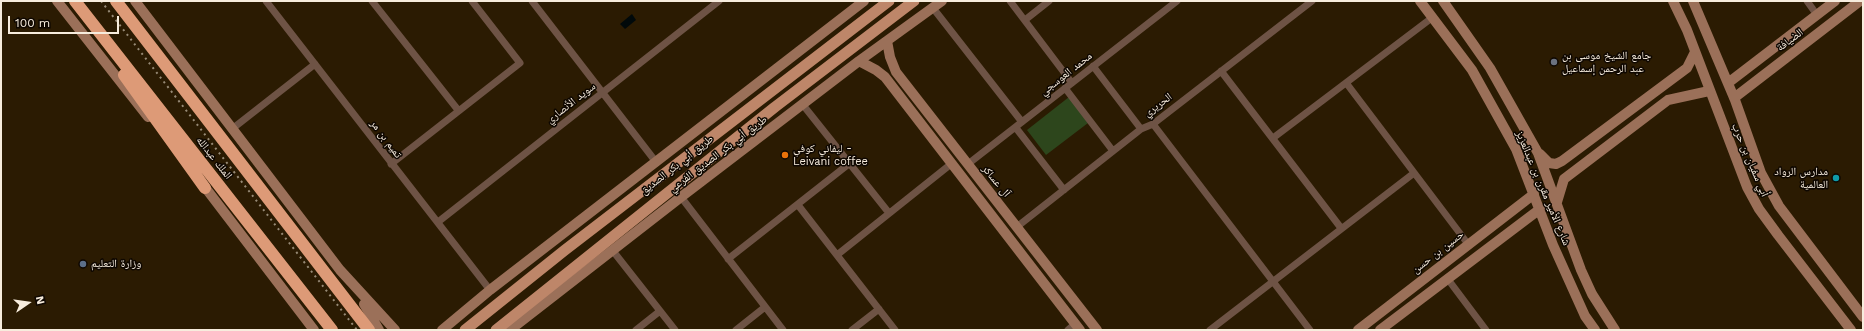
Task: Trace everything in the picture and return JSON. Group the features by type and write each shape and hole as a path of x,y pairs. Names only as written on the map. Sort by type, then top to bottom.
{"highway":[{"path":"75,1 140,100 205,188"},
{"name":"الملك عبدالله","path":"75,1 332,330"},
{"name":"الملك عبدالله","path":"116,1 369,330"}],"main road":[{"name":"طريق أبي بكر الصديق","path":"465,330 565,250 889,1"},
{"name":"طريق أبي بكر الصديق","path":"496,330 775,107 914,1"}],"street":[{"path":"57,1 205,188 314,330"},
{"path":"135,1 232,130 388,330"},
{"name":"تميم بن مر","path":"266,1 490,290"},
{"path":"372,1 458,110"},
{"path":"391,164 458,110 520,63 472,1"},
{"path":"532,1 656,162"},
{"name":"سويد الأنصاري","path":"438,222 719,1"},
{"name":"طريق أبي بكر الصديق الفرعي","path":"510,330 859,61 942,1"},
{"path":"1010,1 1072,83"},
{"path":"1025,20 1049,1"},
{"name":"محمد العوسجي","path":"968,164 1177,1"},
{"name":"الحريري","path":"1018,226 1141,129 1153,124 1312,1"},
{"name":"شارع الأمير مقرن بن عبدالعزيز","path":"1420,1 1472,70 1516,149 1566,273 1585,316 1594,330"},
{"name":"شارع الأمير مقرن بن عبدالعزيز","path":"1443,1 1490,68 1538,153 1592,294 1615,330"},
{"name":"أبي سفيان بن حرب","path":"1673,1 1695,52 1747,188 1758,209 1851,330"},
{"name":"أبي سفيان بن حرب","path":"1693,1 1734,98 1761,173 1779,206 1862,313"},
{"path":"1807,1 1817,15"},
{"name":"الضيافة","path":"1728,83 1835,1"},
{"name":"الضيافة","path":"1734,98 1860,1"},
{"path":"442,330 490,290 861,3"},
{"path":"933,8 1022,122"},
{"path":"1273,138 1347,84 1433,17"},
{"name":"آل عساكر","path":"887,41 890,57 896,72 1018,226 1097,330"},
{"path":"1538,153 1549,163 1556,164 1562,161 1687,68 1695,52"},
{"path":"859,61 876,70 885,77 1074,328"},
{"path":"232,130 315,64"},
{"path":"1093,66 1141,129"},
{"path":"885,77 885,70 891,68 896,72"},
{"path":"1221,71 1341,228"},
{"path":"1738,76 1734,83 1735,87 1738,89 1746,88"},
{"path":"1347,84 1468,244"},
{"path":"1065,88 1113,151"},
{"path":"1557,202 1564,179 1668,100 1709,91"},
{"path":"802,105 889,213"},
{"path":"1153,124 1310,330"},
{"path":"1016,128 1064,190"},
{"path":"728,259 850,163"},
{"path":"836,255 951,164"},
{"path":"1210,330 1414,173"},
{"path":"980,202 991,193"},
{"name":"حسين بن حسن","path":"1358,330 1534,194"},
{"path":"681,197 784,330"},
{"path":"798,205 895,330"},
{"path":"1380,330 1540,209"},
{"path":"1790,250 1804,239"},
{"path":"613,251 675,330"},
{"path":"1566,273 1580,266"},
{"path":"340,270 370,313 379,330"},
{"path":"340,270 395,330"},
{"path":"1447,278 1486,330"},
{"path":"736,330 765,307"},
{"path":"852,330 879,309"},
{"path":"636,330 660,311"},
{"path":"435,330 457,316"}],"green space":[{"path":"1069,97 1088,123 1046,155 1027,130"}],"shaded area":[{"path":"632,14 636,20 625,29 620,24"}],"railway":[{"path":"101,1 357,330"}],"place":[{"name":"جامع الشيخ موسى بن عبد الرحمن إسماعيل","path":"1554,62"},
{"name":"ليفاني كوفي - Leivani coffee","path":"785,155"},
{"name":"مدارس الرواد العالمية","path":"1836,178"},
{"name":"وزارة التعليم","path":"83,264"}]}
